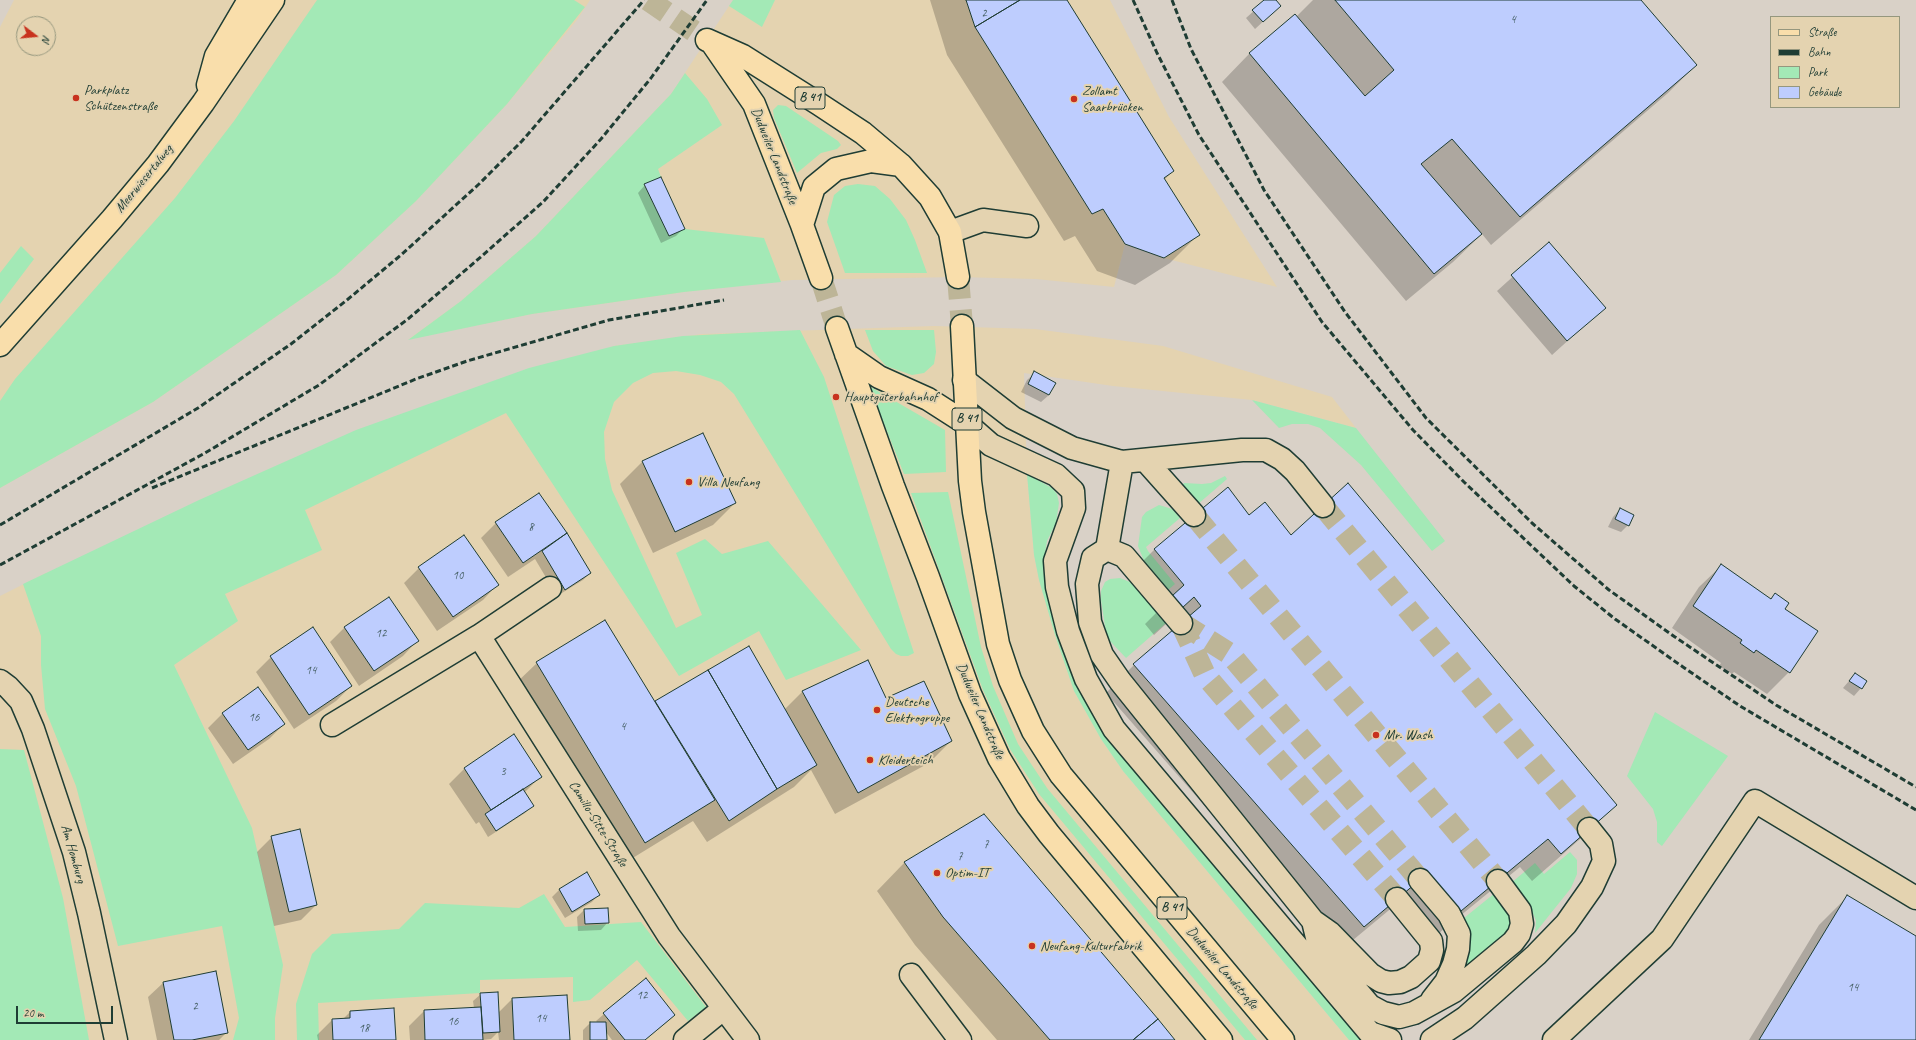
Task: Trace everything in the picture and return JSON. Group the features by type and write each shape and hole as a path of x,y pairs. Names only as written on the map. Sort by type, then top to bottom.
{"main road":[{"path":"203,103 216,56 249,0"},
{"name":"Meerwiesertalweg","path":"0,345 117,213 158,164 203,103 273,0"},
{"name":"Dudweiler Landstraße","path":"821,278 802,225 754,104 710,41 743,56 813,100 863,134 901,165 930,197 950,232 958,277"},
{"path":"802,225 814,187 836,169 871,161 901,165"},
{"name":"Dudweiler Landstraße","path":"962,326 970,481 974,512 998,644 1010,680 1032,731 1061,775 1283,1040"},
{"name":"Dudweiler Landstraße","path":"837,328 970,694 999,758 1028,806 1049,834 1220,1040"},
{"name":"B 41","path":"846,354 879,377 928,399 967,424"}],"street":[{"path":"950,232 983,220 1027,226"},
{"path":"964,380 1013,418 1072,448 1122,462 1242,450 1266,450 1282,459 1323,506"},
{"path":"967,424 991,445 1056,475 1073,490 1074,508 1055,561 1057,587 1068,631 1086,679 1114,729 1370,1033 1390,1040"},
{"path":"1146,460 1194,515"},
{"path":"1122,462 1107,549 1093,558 1087,584 1090,622 1102,655 1120,681 1313,921 1330,933 1370,974 1381,981 1390,983 1400,982 1411,977 1422,969 1429,961 1432,950 1428,938 1397,899"},
{"path":"1107,549 1124,556 1181,623"},
{"path":"332,725 478,636 550,588"},
{"name":"Camillo-Sitte-Straße","path":"478,636 669,936 748,1040"},
{"name":"Am Homburg","path":"0,681 21,701 30,722 72,845 90,913 116,1040"},
{"path":"1554,1040 1662,939 1755,801 1916,898"},
{"path":"1432,1040 1465,1018 1536,955 1566,924 1592,887 1604,861 1601,844 1589,829"},
{"path":"1420,880 1449,914 1458,934 1458,949 1454,964 1446,982 1429,1004"},
{"path":"1313,921 1319,946 1370,1006 1383,1013 1399,1017 1414,1013 1454,991 1513,942 1519,934 1522,924 1520,911 1498,881"},
{"path":"911,974 960,1040"},
{"path":"685,1040 723,1009"}],"shaded area":[{"path":"0,0 14,0 0,27"},
{"path":"590,0 733,0 671,94 536,236 461,301 409,339 532,314 684,292 792,280 958,277 1036,279 1114,287 1125,244 1164,258 1277,287 1169,117 1110,0 1916,0 1916,1040 1349,1040 1123,771 1101,739 1074,691 1055,635 1039,580 1034,555 1027,474 1024,373 1113,386 1252,400 1356,428 1332,397 1163,346 1035,329 934,326 702,334 614,346 44,574 0,596 0,488 153,402 336,275 416,201 507,104 577,20"}],"green space":[{"path":"317,0 574,0 585,7 507,104 416,201 336,275 153,402 0,488 0,401 15,379 175,198 234,121"},
{"path":"733,0 775,0 762,27 729,6"},
{"path":"685,73 707,99 722,125 658,169 661,177 644,185 669,236 685,229 764,238 781,282 684,292 532,314 408,340 461,301 536,236 671,94"},
{"path":"778,105 786,106 838,141 841,145 837,149 821,153 797,173 774,118 773,110"},
{"path":"858,184 875,186 890,199 906,220 927,273 845,273 827,222 834,195 845,186"},
{"path":"21,246 34,259 0,304 0,273"},
{"path":"800,330 824,377 914,653 908,656 901,656 896,654 891,649 734,394 721,382 700,375 676,371 653,373 633,383 614,402 604,432 605,459 612,490 676,628 702,615 676,553 705,539 722,554 768,541 861,650 786,680 759,631 679,676 506,413 305,510 322,550 225,594 238,621 174,665 252,828 283,965 275,1018 275,1040 233,1040 239,1018 222,926 118,946 76,786 45,709 41,665 41,636 23,584 199,500 356,430 529,368 614,346 683,336"},
{"path":"865,330 934,330 936,352 934,364 924,373 912,375 886,366 873,351"},
{"path":"869,386 945,430 946,472 904,474"},
{"path":"1252,400 1356,428 1445,541 1432,551 1361,465 1320,428 1308,424 1292,424 1279,428"},
{"path":"1027,474 1052,488 1057,494 1059,503 1056,523 1047,541 1043,566 1044,577 1070,662 1362,1040 1349,1040 1123,771 1101,739 1074,691 1055,635 1039,580 1034,555"},
{"path":"1225,476 1227,479 1198,504 1182,486 1184,483 1211,483"},
{"path":"948,492 981,647 993,686 1018,744 1047,788 1257,1040 1245,1040 1039,794 1010,749 983,690 911,493"},
{"path":"1159,505 1172,509 1180,518 1146,547 1175,584 1168,590 1144,561 1138,546 1142,517 1146,512"},
{"path":"1120,578 1130,582 1166,623 1126,658 1110,641 1106,633 1101,600 1101,591 1105,582 1110,579"},
{"path":"1655,712 1728,756 1662,846 1657,842 1657,822 1653,809 1627,776"},
{"path":"0,749 24,750 63,898 89,1040 0,1040"},
{"path":"1570,852 1577,860 1577,874 1571,888 1535,933 1536,921 1532,911 1511,883 1535,863 1544,874"},
{"path":"1495,893 1509,909 1511,919 1509,930 1502,939 1460,974 1468,932 1464,918"},
{"path":"544,894 565,927 641,922 706,1007 688,1021 637,960 590,1000 573,1002 573,977 480,980 480,993 318,1003 319,1040 297,1040 296,1004 312,954 332,934 399,929 425,903 519,908"}],"building":[{"path":"966,0 1020,0 975,27"},
{"name":"Zollamt Saarbrücken","path":"1020,0 1067,0 1174,171 1164,178 1200,235 1164,258 1125,244 1103,209 1092,214 975,27"},
{"path":"1264,0 1276,0 1281,6 1263,22 1252,10"},
{"path":"1335,0 1641,0 1697,65 1520,217 1452,139 1421,164 1482,234 1434,274 1249,53 1295,14 1365,96 1394,70"},
{"path":"661,177 685,229 669,236 644,184"},
{"path":"1549,242 1606,308 1567,341 1511,275"},
{"path":"1034,371 1056,383 1049,395 1028,384"},
{"name":"Villa Neufang","path":"703,433 736,503 675,532 642,461"},
{"name":"Mr. Wash","path":"1348,483 1617,805 1561,854 1548,839 1461,911 1428,873 1364,927 1133,664 1201,606 1194,597 1182,608 1172,596 1184,585 1154,549 1228,487 1249,515 1265,502 1291,535"},
{"path":"539,493 567,533 523,563 495,522"},
{"path":"1620,508 1634,515 1629,526 1615,519"},
{"path":"567,533 591,573 565,590 542,551"},
{"path":"464,535 499,585 453,617 418,567"},
{"path":"1721,564 1771,599 1775,593 1789,603 1785,609 1818,631 1790,673 1756,650 1754,653 1740,643 1742,640 1693,606"},
{"path":"389,597 419,641 374,671 344,627"},
{"path":"605,620 715,800 645,843 536,662"},
{"path":"313,627 352,686 309,715 270,656"},
{"path":"749,646 817,765 777,789 708,670"},
{"path":"868,660 886,698 924,681 952,741 858,793 802,691"},
{"path":"708,670 777,789 729,821 655,701"},
{"path":"1855,673 1867,681 1862,689 1849,681"},
{"path":"258,687 285,724 248,750 222,713"},
{"path":"514,734 542,777 491,810 464,768"},
{"path":"523,789 534,806 496,831 485,814"},
{"name":"Neufang-Kulturfabrik","path":"984,814 1158,1019 1133,1040 1050,1040 943,917 904,862"},
{"path":"300,829 317,905 289,912 271,836"},
{"path":"587,872 600,895 572,912 559,889"},
{"path":"1847,895 1916,936 1916,1040 1759,1040"},
{"path":"608,908 609,923 585,924 584,909"},
{"path":"216,971 228,1033 192,1040 174,1040 163,982"},
{"path":"646,978 675,1015 645,1040 625,1040 603,1013"},
{"path":"498,992 500,1032 483,1033 480,993"},
{"path":"567,995 570,1040 514,1040 512,998"},
{"path":"481,1007 483,1040 425,1040 424,1010"},
{"path":"394,1008 396,1040 333,1040 332,1019 350,1018 350,1011"},
{"path":"1158,1019 1175,1040 1133,1040"},
{"path":"590,1022 606,1022 607,1040 590,1040"}],"tunnel":[{"path":"648,0 707,40"},
{"path":"958,277 962,326"},
{"path":"821,278 837,328"},
{"path":"1323,506 1589,829"},
{"path":"1194,515 1498,881"},
{"path":"1181,623 1230,654 1420,880"},
{"path":"1181,623 1205,675 1397,899"}],"railway":[{"path":"0,525 198,408 291,344 347,300 401,255 479,184 522,141 644,0"},
{"path":"0,565 205,453 319,385 408,319 543,202 601,139 651,78 707,0"},
{"path":"1133,0 1157,53 1199,135 1322,322 1413,430 1464,482 1574,586 1615,619 1740,706 1916,810"},
{"path":"1172,0 1191,49 1264,190 1345,312 1426,418 1532,523 1609,590 1675,637 1776,705 1916,787"},
{"path":"152,488 416,379 467,361 609,320 724,300"}],"place":[{"name":"Parkplatz Schützenstraße","path":"76,98"},
{"name":"Zollamt Saarbrücken","path":"1074,99"},
{"name":"Hauptgüterbahnhof","path":"836,397"},
{"name":"Villa Neufang","path":"689,482"},
{"name":"Deutsche Elektrogruppe","path":"877,710"},
{"name":"Mr. Wash","path":"1376,735"},
{"name":"Kleiderteich","path":"870,760"},
{"name":"Optim-IT","path":"937,873"},
{"name":"Neufang-Kulturfabrik","path":"1032,946"}]}
